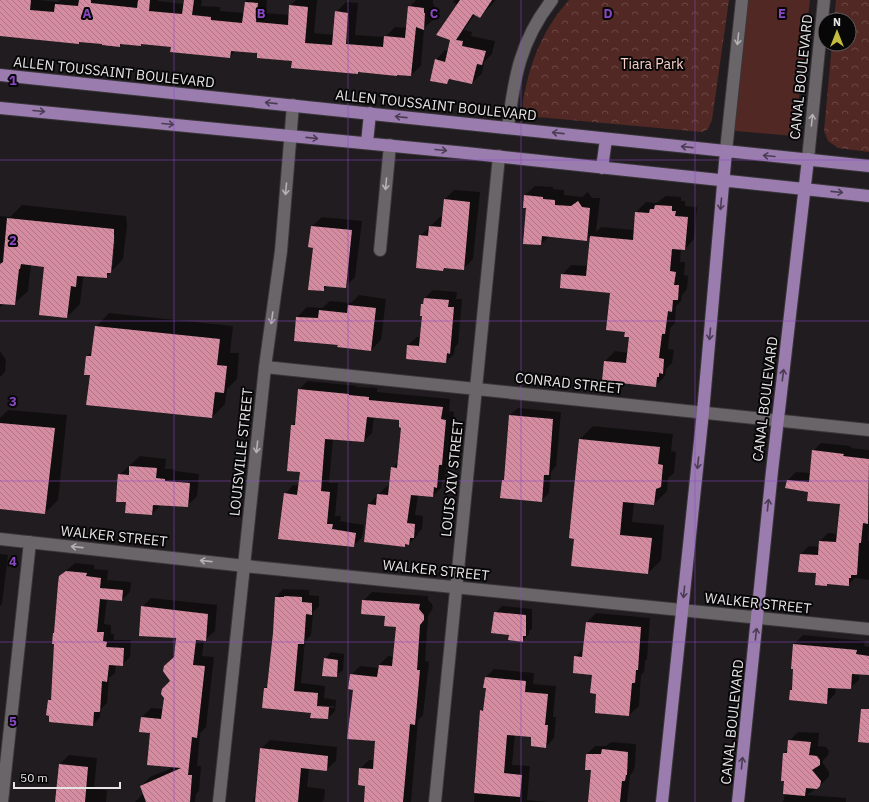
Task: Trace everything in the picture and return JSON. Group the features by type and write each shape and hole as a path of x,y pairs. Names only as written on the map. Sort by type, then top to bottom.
{"main road":[{"name":"ALLEN TOUSSAINT BOULEVARD","path":"0,76 293,105 869,166"},
{"path":"0,108 499,156 869,196"},
{"path":"368,143 370,113"},
{"path":"602,168 606,138"},
{"path":"662,802 703,412 726,151"},
{"name":"CANAL BOULEVARD","path":"738,802 778,419 808,159"}],"street":[{"path":"508,128 514,85 522,52 537,22 552,0"},
{"path":"726,151 742,0"},
{"name":"CANAL BOULEVARD","path":"808,159 824,0"},
{"name":"LOUISVILLE STREET","path":"218,802 245,566 265,367 281,251 293,105"},
{"path":"380,250 390,145"},
{"name":"LOUIS XIV STREET","path":"435,802 499,156"},
{"name":"CONRAD STREET","path":"265,367 778,419 869,430"},
{"name":"WALKER STREET","path":"0,539 245,566 869,629"},
{"path":"2,802 30,542"}],"green space":[{"name":"Tiara Park","path":"569,0 729,0 712,120 708,129 702,132 526,116 523,108 523,100 529,74 537,51 554,19"},
{"path":"747,0 810,0 795,133 793,136 735,131 734,125"},
{"path":"836,0 869,0 869,152 838,148 828,141 824,131 831,52 857,52 857,12 835,12"}],"building":[{"path":"0,0 31,0 30,10 54,12 55,4 78,6 79,0 91,0 91,3 137,8 138,0 150,0 149,11 182,14 184,0 194,0 192,15 211,17 211,20 242,23 245,2 258,3 256,22 288,25 289,5 308,7 305,43 332,45 335,11 348,13 346,44 383,47 384,36 405,38 408,6 424,8 425,13 424,30 416,27 411,76 397,76 291,68 292,61 257,58 257,53 231,51 230,58 170,52 171,47 141,44 141,46 120,44 120,47 102,44 79,42 79,44 0,36"},
{"path":"460,0 492,0 480,18 473,14 456,40 463,41 462,46 486,51 482,65 477,64 472,84 449,79 447,84 430,81 435,59 445,62 450,40 436,35"},
{"path":"524,195 555,200 555,205 571,206 578,201 582,207 590,208 587,241 542,236 541,245 523,244 526,208 523,208"},
{"path":"444,199 470,202 464,270 444,268 443,271 416,268 419,235 428,236 429,226 441,227"},
{"path":"655,205 672,206 672,211 676,211 675,216 688,217 685,250 672,249 670,271 676,272 674,285 679,285 678,300 673,300 672,312 668,311 665,334 662,334 659,358 664,359 663,374 659,373 656,387 608,383 602,381 604,361 626,363 629,337 624,337 625,332 606,330 610,293 560,288 561,274 586,276 590,236 633,240 635,212 649,213 650,209 654,209"},
{"path":"7,218 114,229 111,273 107,273 107,278 77,276 76,287 71,286 67,318 39,315 44,267 21,264 19,269 15,305 0,304 0,264 3,262"},
{"path":"311,226 352,230 346,288 324,286 324,291 308,290 313,248 308,247"},
{"path":"424,298 449,300 448,307 454,307 450,354 447,353 446,363 406,359 407,345 419,346 422,316 420,316 421,304 423,304"},
{"path":"348,305 376,308 371,351 337,347 338,345 294,341 296,317 318,318 319,310 347,313"},
{"path":"95,326 220,339 217,365 227,366 224,393 215,392 212,418 86,405 90,375 84,375 86,356 91,356"},
{"path":"298,389 369,397 369,400 443,407 441,419 446,420 442,465 439,465 437,488 434,487 433,497 411,495 407,523 415,524 414,538 410,538 409,545 405,544 405,547 364,542 368,504 376,505 377,494 388,495 391,467 397,468 401,428 399,427 399,420 367,417 364,442 325,439 321,491 330,492 327,524 333,524 332,529 356,533 354,547 278,539 284,493 297,495 300,472 287,471 291,425 295,425"},
{"path":"509,415 553,419 549,475 544,475 542,502 500,498 502,480 504,480"},
{"path":"0,423 55,428 45,514 0,509"},
{"path":"579,439 660,447 658,464 663,465 661,487 656,489 654,505 623,502 620,535 652,538 648,574 571,566 574,539 569,538"},
{"path":"812,450 869,459 868,524 863,523 861,543 859,543 857,575 851,575 851,578 849,578 849,586 827,584 827,586 815,585 816,573 798,572 800,554 818,555 819,541 836,542 840,504 807,501 808,492 785,488 787,480 809,482"},
{"path":"129,466 157,468 156,478 165,479 165,481 190,483 188,507 153,505 152,515 125,513 126,502 116,502 117,484 118,474 129,475"},
{"path":"66,571 87,573 86,576 101,578 100,588 123,590 122,601 100,599 97,632 104,632 103,641 107,642 106,647 124,648 123,666 109,665 107,682 102,681 100,712 94,712 93,726 49,722 49,716 46,715 48,700 51,700 54,644 52,644 59,576"},
{"path":"275,597 302,597 302,602 312,603 312,615 306,614 304,644 298,644 294,691 318,693 317,706 329,707 328,719 310,718 311,713 262,708 264,688 267,688"},
{"path":"362,600 420,604 419,609 424,615 424,620 420,625 417,670 420,670 415,725 410,724 403,802 364,802 365,786 358,785 359,768 373,769 375,741 347,739 353,690 348,689 350,674 377,677 379,665 392,666 396,627 384,626 385,616 361,614"},
{"path":"141,606 208,614 206,641 196,640 193,665 205,666 197,738 192,737 188,775 192,775 190,802 146,802 140,786 181,768 147,765 150,733 139,732 141,717 161,719 164,698 161,694 162,689 170,681 163,671 164,666 174,657 176,638 139,636"},
{"path":"494,612 526,615 526,636 523,636 523,642 508,640 509,635 491,633"},
{"path":"586,622 641,627 638,670 636,670 635,683 632,683 629,716 595,713 596,694 590,693 592,675 573,673 574,656 582,657"},
{"path":"793,644 857,650 856,654 869,656 869,675 852,674 851,689 828,688 827,704 789,700 790,690 792,690 793,669 791,669"},
{"path":"324,658 338,660 337,677 322,676"},
{"path":"485,677 526,681 525,692 548,694 545,725 548,725 546,748 531,746 531,737 507,735 504,773 522,775 520,797 474,793 480,710 483,711 486,688 483,688"},
{"path":"861,709 869,709 869,743 858,742"},
{"path":"788,740 811,742 809,755 817,756 820,760 820,765 812,770 821,781 820,786 817,789 806,788 805,796 783,794 784,781 781,781 783,753 787,753"},
{"path":"260,748 328,756 327,771 301,768 298,802 255,802"},
{"path":"602,749 628,752 627,775 625,781 622,781 620,802 588,802 591,770 585,770 586,754 601,754"},
{"path":"59,764 88,767 85,802 55,802"}]}
